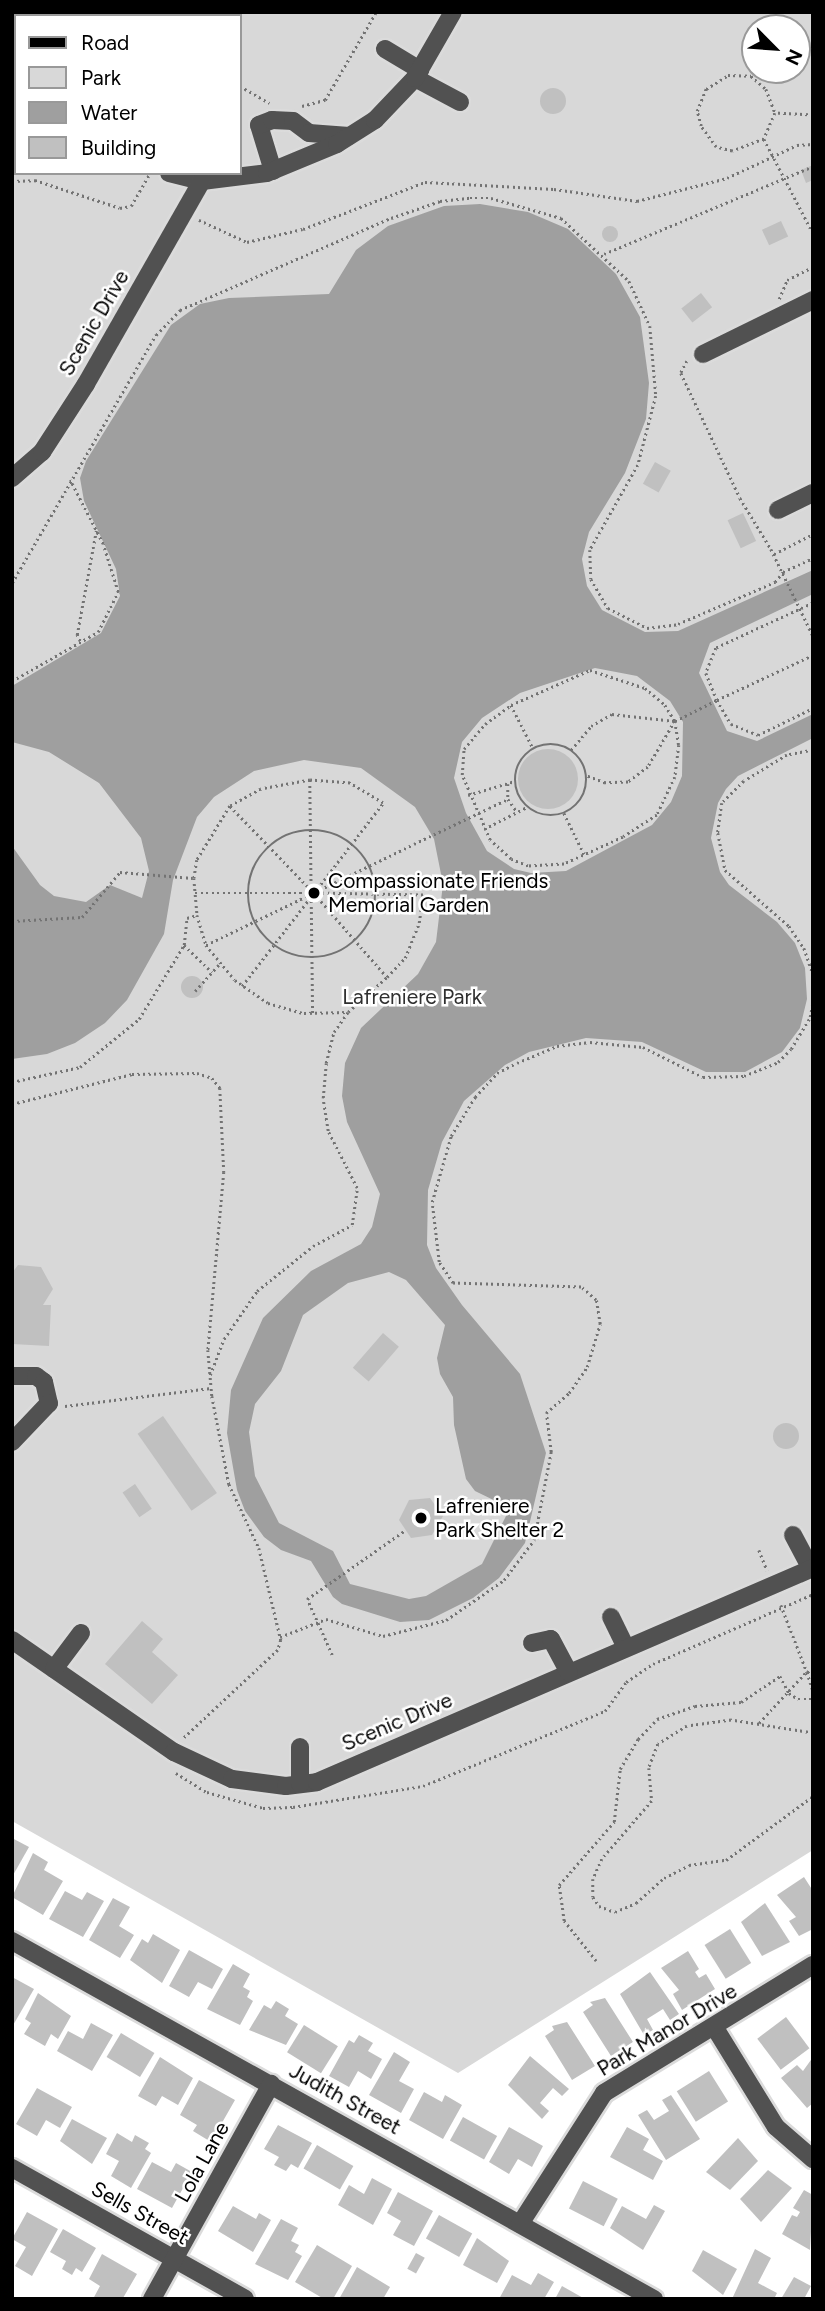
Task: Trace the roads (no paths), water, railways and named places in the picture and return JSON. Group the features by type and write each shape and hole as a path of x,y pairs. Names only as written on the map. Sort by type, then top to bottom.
{"street":[{"path":"177,175 202,181 273,171 349,136 375,120 418,74 453,12"},
{"path":"385,49 460,102"},
{"path":"273,171 259,125 272,120 293,121 309,133 349,136"},
{"name":"Scenic Drive","path":"12,478 42,452 202,181"},
{"path":"697,353 813,300"},
{"path":"778,510 813,493"},
{"path":"12,1376 36,1376 49,1392 44,1413 15,1433"},
{"path":"793,1535 812,1569"},
{"name":"Scenic Drive","path":"12,1640 174,1752 232,1779 300,1784 317,1782 812,1569"},
{"path":"611,1617 626,1648"},
{"path":"54,1669 81,1633"},
{"path":"532,1643 551,1639 569,1673"},
{"path":"300,1747 300,1784"},
{"name":"Judith Street","path":"12,1941 654,2299"},
{"name":"Park Manor Drive","path":"520,2224 604,2093 715,2028 813,1965"},
{"path":"715,2028 776,2127 813,2159"},
{"name":"Lola Lane","path":"152,2299 271,2084"},
{"name":"Sells Street","path":"12,2168 245,2299"}],"water":[{"path":"480,204 528,212 568,229 616,274 640,317 649,383 646,419 625,473 589,532 582,559 587,586 602,610 645,632 678,631 813,570 813,594 710,643 699,673 727,731 757,741 813,714 813,738 738,776 726,789 718,803 711,838 720,872 729,885 777,922 795,943 805,968 807,999 800,1028 782,1052 745,1072 706,1072 642,1042 586,1038 529,1052 505,1065 464,1101 442,1142 428,1190 427,1245 436,1268 462,1305 520,1374 546,1453 525,1543 499,1578 473,1598 429,1620 400,1622 342,1604 333,1597 311,1561 281,1550 264,1537 245,1511 237,1490 227,1433 231,1390 263,1318 311,1271 361,1244 372,1227 380,1194 347,1122 342,1096 345,1063 361,1028 418,974 436,942 443,884 434,839 415,807 361,768 304,760 254,771 214,797 197,817 173,880 164,934 127,1000 105,1023 75,1043 47,1054 12,1059 12,846 40,885 54,896 86,902 110,885 142,898 149,871 141,838 99,783 49,752 12,742 12,686 101,633 120,596 116,569 84,501 80,478 86,461 171,325 200,304 229,298 329,294 356,250 388,226 444,206","holes":["595,668 637,676 670,701 683,722 682,776 671,802 652,825 566,871 531,873 514,869 487,851 466,813 454,778 462,742 482,718 520,693","389,1272 406,1280 445,1325 437,1358 440,1374 453,1397 454,1425 466,1479 475,1491 510,1508 482,1564 426,1596 409,1599 350,1584 333,1551 279,1523 255,1476 249,1432 255,1404 281,1371 303,1315 348,1283"]}],"place":[{"name":"Compassionate Friends Memorial Garden","path":"314,893"},
{"name":"Lafreniere Park Shelter 2","path":"421,1518"}],"park label":[{"name":"Lafreniere Park","path":"412,997"}]}
